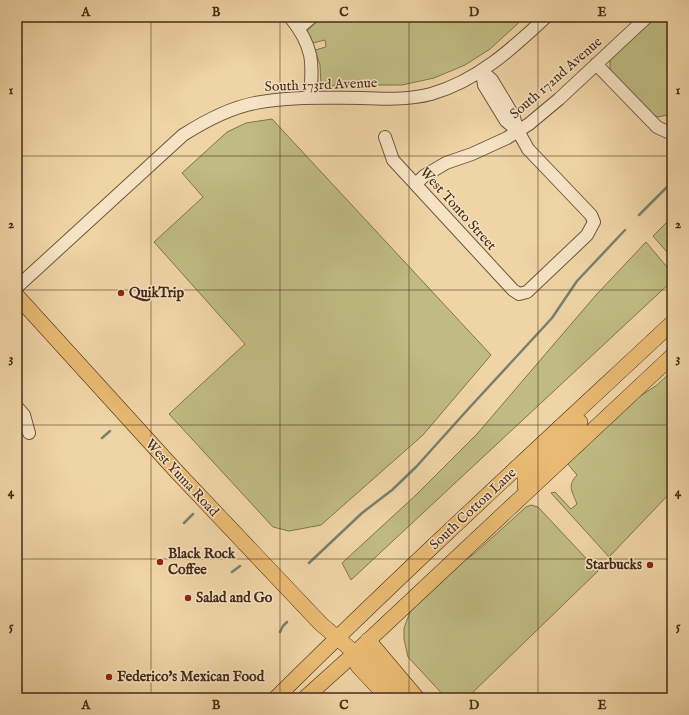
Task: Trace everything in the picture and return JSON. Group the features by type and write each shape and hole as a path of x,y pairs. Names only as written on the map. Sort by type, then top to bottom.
{"main road":[{"name":"West Yuma Road","path":"17,296 188,484 321,624 355,653 366,658 404,698"},
{"name":"South Cotton Lane","path":"276,698 524,460 672,323"},
{"name":"South Cotton Lane","path":"305,698 672,356"},
{"path":"528,490 525,477 598,404 619,372"},
{"path":"368,640 417,698"},
{"name":"West Yuma Road","path":"355,653 358,666 388,698"}],"street":[{"path":"290,17 299,28 310,50 312,68 310,98"},
{"path":"299,28 312,17"},
{"name":"South 173rd Avenue","path":"17,287 183,135 196,126 224,113 254,103 282,99 401,98 430,94 455,86 482,71 546,17"},
{"name":"South 172nd Avenue","path":"416,184 424,176 446,163 472,154 507,138 541,115 647,17"},
{"path":"596,64 657,127 672,134"},
{"path":"482,71 492,80 513,115 518,131"},
{"name":"West Tonto Street","path":"385,137 393,160 513,290 519,294 526,292 560,261 587,234 594,222 591,216 528,149 518,131"},
{"path":"17,407 24,415 29,433"}],"shaded area":[{"path":"322,17 525,17 490,49 465,65 434,78 402,85 335,85 327,88 321,84 320,65 315,50 326,47 325,40 313,43 307,31"},
{"path":"653,17 671,17 672,19 672,114 658,117 649,112 610,70 610,57"},
{"path":"272,119 491,355 423,435 321,525 289,531 273,527 169,414 245,344 154,242 203,197 182,173 227,132 246,123"},
{"path":"672,217 672,258 653,236"},
{"path":"646,242 672,273 672,281 351,580 342,563 416,495 477,434 596,295"},
{"path":"672,371 672,491 609,557 551,493 555,492 571,509 577,504 571,486 577,475 567,463 636,399 657,385"},
{"path":"531,505 538,507 598,571 467,698 446,698 408,657 404,639 404,628 412,607 454,567 474,554 526,507"}],"waterway":[{"path":"639,215 672,182"},
{"path":"309,563 362,513 392,490 416,467 552,318 577,281 625,230"},
{"path":"102,438 110,431"},
{"path":"184,523 193,514"},
{"path":"232,572 240,566"},
{"path":"280,632 287,622"}],"place":[{"name":"QuikTrip","path":"121,293"},
{"name":"Black Rock Coffee","path":"160,562"},
{"name":"Starbucks","path":"650,565"},
{"name":"Salad and Go","path":"188,598"},
{"name":"Federico's Mexican Food","path":"109,677"}]}
